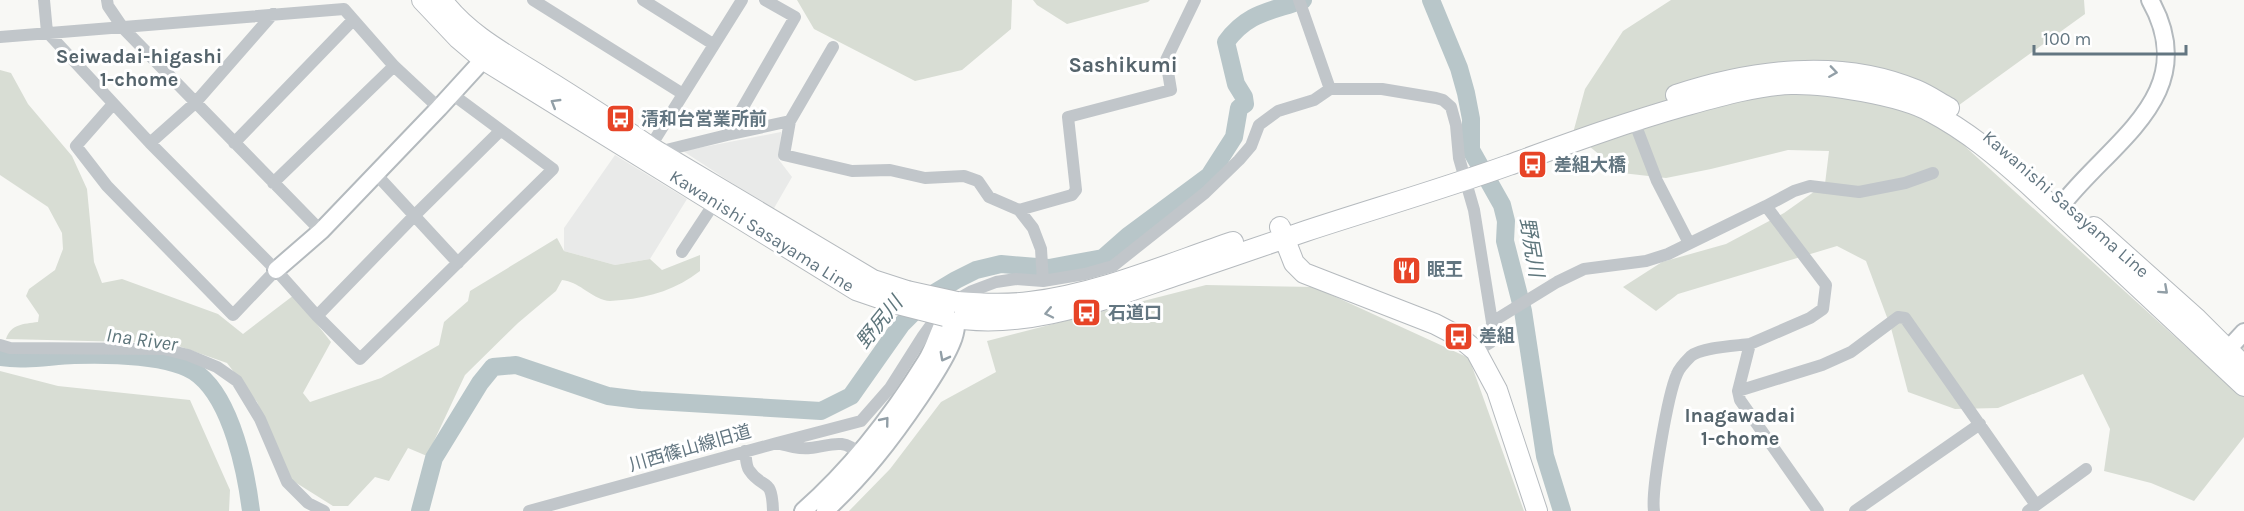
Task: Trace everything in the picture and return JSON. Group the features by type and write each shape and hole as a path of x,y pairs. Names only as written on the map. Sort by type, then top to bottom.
{"main road":[{"name":"Kawanishi Sasayama Line","path":"422,0 458,38 617,124 715,202 856,290 901,297 953,312 982,304 1030,302 1089,290 1282,233 1496,163 1708,84 1760,73 1822,70 1879,79 1917,90 1953,110 2000,143 2197,319 2244,386"},
{"name":"Kawanishi Sasayama Line","path":"442,0 489,54"},
{"name":"Kawanishi Sasayama Line","path":"1496,163 1722,95 1790,84 1829,87 1883,96 1929,110 1997,156 2223,355 2244,366"},
{"name":"Kawanishi Sasayama Line","path":"651,152 901,297"},
{"path":"1282,233 1294,263 1304,273 1435,324 1458,336 1476,351 1497,390 1537,511"}],"street":[{"path":"44,0 47,32 150,143 360,358 553,169 452,94"},
{"path":"107,0 108,6 122,28 321,231"},
{"path":"533,0 683,94"},
{"path":"643,0 713,44"},
{"path":"651,152 683,94 742,0"},
{"path":"727,135 795,17 765,0"},
{"path":"1019,210 1072,195 1076,190 1068,117 1171,90 1166,60 1195,0"},
{"path":"1299,0 1330,89"},
{"path":"2065,201 2136,124 2151,106 2161,86 2165,42 2157,12 2150,0"},
{"path":"0,37 273,14 343,4 353,20 394,66 439,108"},
{"path":"150,143 195,103 273,14"},
{"path":"234,143 353,20"},
{"path":"833,47 789,121 784,155 852,171 890,170 925,178 964,176 978,181 989,197 1019,210 1033,228 1041,249 1043,279"},
{"path":"113,104 76,147 107,186 232,315 276,270 321,231 489,54"},
{"path":"273,183 394,66"},
{"path":"777,443 861,421 890,388 944,307 958,298 983,285 996,282 1085,274 1113,266 1205,193 1251,146 1260,125 1278,111 1314,100 1330,89 1382,89 1443,100 1451,107 1467,173 1492,322 1491,342 1476,351"},
{"path":"651,152 789,121"},
{"path":"1634,121 1657,181 1689,243"},
{"path":"317,316 500,131"},
{"path":"375,173 458,263"},
{"path":"1492,322 1557,282 1584,269 1646,261 1689,243 1794,191 1810,186 1858,192 1905,183 1933,173"},
{"path":"683,246 715,202"},
{"path":"1654,511 1660,453 1677,372 1692,356 1701,351 1749,344 1810,318 1823,309 1826,285 1766,206"},
{"path":"803,511 859,454 898,405 933,350 953,312"},
{"path":"825,511 865,472 900,427 940,365 953,340 953,312"},
{"path":"1738,391 1822,365 1851,352 1898,317 1905,318 1980,424 2032,508 2086,469"},
{"path":"2223,355 2244,332"},
{"path":"1749,344 1738,391 1740,400 1818,511"},
{"path":"0,345 10,348 164,349 188,355 217,367 237,381 260,419 287,482 308,503 324,511"},
{"path":"1855,511 1980,424"},
{"name":"川西篠山線旧道","path":"529,511 777,443 808,448 842,443 852,446 859,454"},
{"path":"746,451 748,469 756,478 768,484 773,495 773,511"},
{"path":"581,498 585,511"}],"shaded area":[{"path":"797,0 1012,0 1011,29 962,70 915,81 814,29"},
{"path":"1033,0 1150,0 1067,24"},
{"path":"1671,0 2084,0 2085,14 1937,121 2215,373 2244,337 2244,437 2194,501 2151,483 2104,471 2110,429 2083,374 1998,408 1955,409 1908,392 1891,328 1866,261 1837,246 1678,294 1656,311 1623,287 1662,262 1726,244 1784,213 1825,184 1829,151 1788,150 1666,178 1622,173 1573,133 1585,89 1623,31"},
{"path":"0,70 11,73 28,104 72,156 87,189 94,262 102,283 122,279 218,314 243,334 294,295 331,342 303,393 310,402 381,378 439,345 444,322 468,301 470,291 557,238 564,251 615,265 650,259 662,270 700,255 700,271 682,283 663,291 633,299 613,301 598,298 573,283 562,280 556,291 518,323 465,375 427,456 408,448 389,481 375,477 348,506 333,506 290,479 257,402 227,363 170,343 6,339 14,328 38,322 39,315 26,296 29,289 55,270 63,249 62,233 48,207 0,175"},
{"path":"781,132 779,160 792,177 773,210 683,151"},
{"path":"615,155 687,199 650,259 615,265 564,251 564,228"},
{"path":"1206,285 1314,287 1469,358 1524,511 849,511 890,469 941,402 996,372 987,341"},
{"path":"0,371 58,386 190,400 230,490 229,511 0,511"}],"waterway":[{"name":"野尻川","path":"420,511 434,458 480,383 493,367 516,365 608,396 821,411 851,396 901,325 931,295 956,280 976,270 1001,264 1049,268 1103,258 1128,236 1209,176 1234,137 1239,108 1245,104 1244,97 1236,84 1226,42 1243,24 1260,14 1303,0"},
{"name":"野尻川","path":"1431,0 1459,68 1466,93 1471,119 1471,150 1502,205 1506,221 1505,241 1523,311 1545,456 1562,511"},
{"name":"Ina River","path":"0,357 18,359 74,355 121,355 157,359 188,368 211,387 229,419 241,458 251,511"}],"place":[{"name":"清和台営業所前","path":"620,119"},
{"name":"差組大橋","path":"1533,165"},
{"name":"眠王","path":"1406,270"},
{"name":"石道口","path":"1087,313"},
{"name":"差組","path":"1458,336"}],"district":[{"name":"Sashikumi","path":"1123,65"},
{"name":"Seiwadai-higashi 1-chome","path":"139,68"},
{"name":"Inagawadai 1-chome","path":"1740,426"}]}
